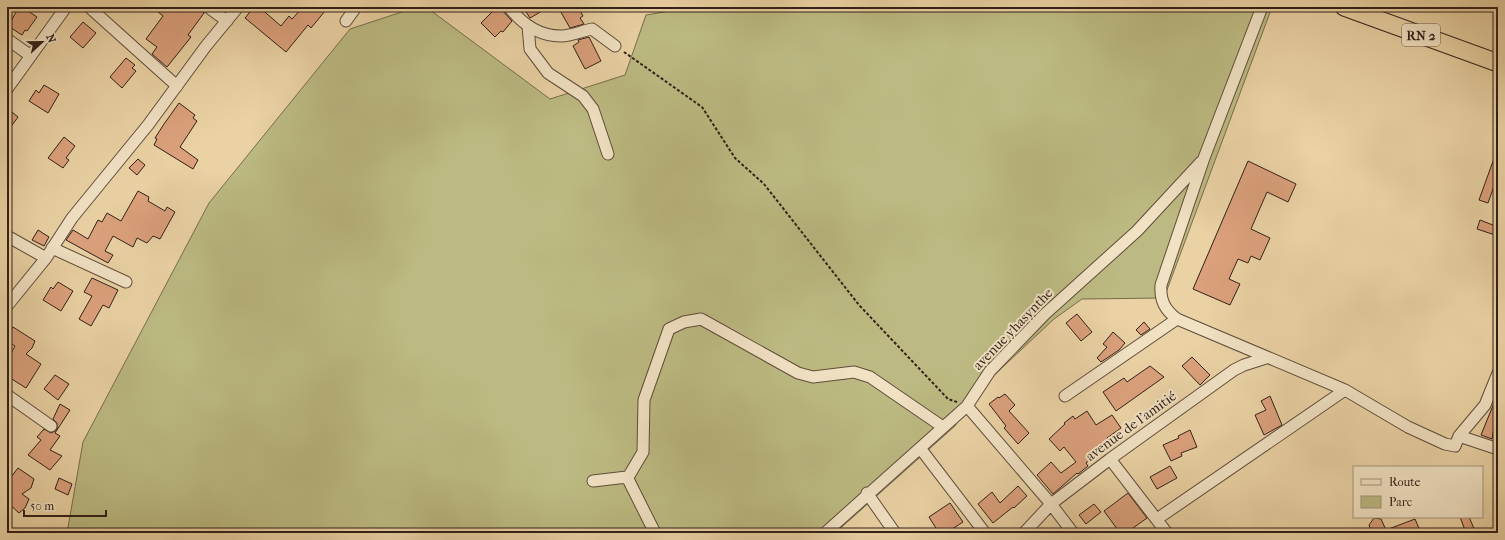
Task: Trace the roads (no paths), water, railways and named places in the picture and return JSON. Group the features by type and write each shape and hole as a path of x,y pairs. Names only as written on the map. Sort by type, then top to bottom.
{"highway":[{"name":"RN 2","path":"1344,7 1498,63"}],"street":[{"path":"7,89 66,7"},
{"path":"90,7 177,86"},
{"path":"208,7 227,21"},
{"path":"7,306 49,253 72,218 238,7"},
{"path":"346,21 356,7"},
{"path":"509,7 519,20 535,30 562,36 592,29 615,46"},
{"path":"1262,7 1204,158 1161,285 1160,293 1165,308 1177,319 1266,358 1345,390 1402,424 1445,444 1455,446 1459,436 1485,405 1498,373"},
{"path":"528,26 530,49 548,73 582,96 593,109 608,154"},
{"path":"7,39 31,56"},
{"name":"avenue yhasynthe","path":"825,533 867,493 967,406 990,371 1045,314 1137,231 1204,158"},
{"path":"7,236 126,282"},
{"path":"627,479 643,452 644,400 669,329 684,322 701,318 798,373 813,377 854,372 870,377 943,427"},
{"path":"1065,396 1177,319"},
{"name":"avenue de l'amitié","path":"1024,533 1051,504 1110,459 1234,370 1266,358"},
{"path":"1157,519 1345,390"},
{"path":"7,395 51,426"},
{"path":"967,406 1051,504 1073,533"},
{"path":"1459,436 1498,449"},
{"path":"920,448 985,533"},
{"path":"1110,459 1167,533"},
{"path":"593,481 626,477 655,533"},
{"path":"867,493 895,533"}]}
